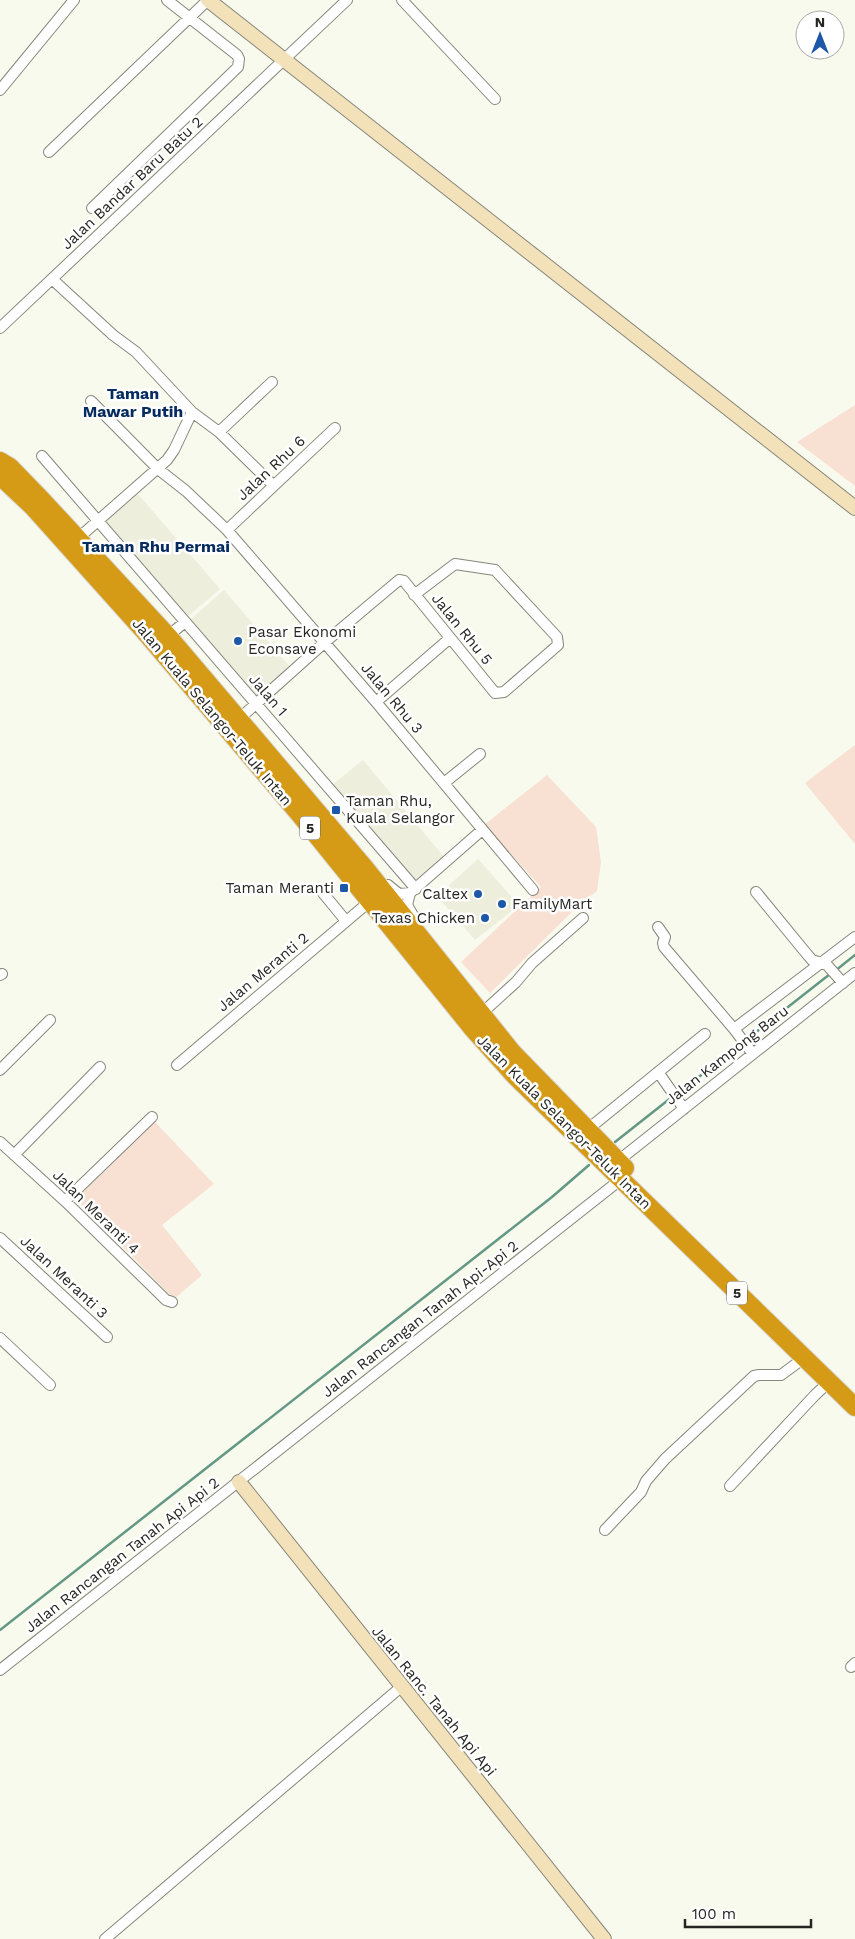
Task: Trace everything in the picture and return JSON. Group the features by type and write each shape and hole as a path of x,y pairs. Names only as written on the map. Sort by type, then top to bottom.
{"highway":[{"name":"Jalan Kuala Selangor-Teluk Intan","path":"0,461 16,474 74,543 145,632 248,754 473,1029 515,1076 855,1407"},
{"name":"Jalan Kuala Selangor-Teluk Intan","path":"0,476 74,543 168,636 365,868 512,1052 618,1161 855,1392"}],"street":[{"path":"0,90 74,0"},
{"path":"92,208 238,67 239,59 237,55 167,0"},
{"path":"48,152 208,0 855,508"},
{"name":"Jalan Bandar Baru Batu 2","path":"0,328 347,0"},
{"path":"402,0 495,99"},
{"path":"52,279 113,335 136,352 192,412 219,432 274,485"},
{"path":"219,432 272,382"},
{"name":"Jalan Rhu 3","path":"91,401 158,469 186,491 227,530 376,702 533,890"},
{"path":"74,543 158,469 174,450 192,412"},
{"name":"Jalan Rhu 6","path":"227,530 335,428"},
{"name":"Jalan 1","path":"42,456 256,704 413,891"},
{"name":"Jalan Rhu 5","path":"324,643 399,580 404,581 414,595 450,640 493,691 498,694 504,692 556,647 559,642 557,636 495,570 455,564 414,595"},
{"path":"168,636 185,622"},
{"path":"376,702 450,640"},
{"path":"239,719 324,643"},
{"path":"444,783 480,754"},
{"path":"365,868 385,881 396,893 403,894 413,891 482,830"},
{"path":"413,891 407,905 408,910 425,931 428,946"},
{"path":"756,892 812,960 823,964 840,980"},
{"path":"323,893 346,921"},
{"name":"Jalan Meranti 2","path":"177,1065 369,902"},
{"path":"481,1014 516,982 532,963 583,918"},
{"path":"658,927 665,937 664,947 753,1054"},
{"path":"734,1029 823,964 855,937"},
{"name":"Jalan Kampong Baru","path":"618,1161 681,1105 753,1054 840,980 855,973"},
{"path":"0,1070 50,1020"},
{"path":"587,1130 705,1034"},
{"path":"14,1155 100,1067"},
{"path":"658,1072 681,1105"},
{"path":"65,1201 152,1117"},
{"name":"Jalan Meranti 4","path":"0,1142 65,1201 166,1300 172,1302"},
{"name":"Jalan Rancangan Tanah Api-Api 2","path":"239,1482 620,1180"},
{"name":"Jalan Meranti 3","path":"0,1238 107,1337"},
{"path":"0,1338 50,1385"},
{"path":"605,1530 641,1492 646,1481 665,1459 754,1376 759,1374 781,1375 804,1358"},
{"path":"730,1486 829,1382"},
{"name":"Jalan Rancangan Tanah Api Api 2","path":"0,1670 239,1482"},
{"name":"Jalan Ranc. Tanah Api Api","path":"239,1482 604,1939"},
{"path":"105,1939 402,1687"}],"shaded area":[{"path":"855,405 855,486 797,442"},
{"path":"138,494 220,589 187,617 105,522"},
{"path":"224,590 291,668 256,698 190,620"},
{"path":"855,745 855,844 805,783"},
{"path":"363,760 445,858 416,884 331,786"},
{"path":"547,775 596,827 601,862 597,891 579,905 490,993 461,962 541,887 484,825"},
{"path":"478,859 519,905 475,940 437,896"},
{"path":"155,1122 214,1184 162,1225 202,1275 174,1299 76,1199"}],"waterway":[{"path":"835,971 855,955"},
{"path":"746,1040 830,974"},
{"path":"677,1094 741,1044"},
{"path":"615,1142 672,1097"},
{"path":"0,1630 552,1197 589,1165"}],"place":[{"name":"Pasar Ekonomi Econsave","path":"238,641"},
{"name":"Taman Rhu, Kuala Selangor","path":"336,810"},
{"name":"Taman Meranti","path":"344,888"},
{"name":"Caltex","path":"478,894"},
{"name":"FamilyMart","path":"502,904"},
{"name":"Texas Chicken","path":"485,918"}],"district":[{"name":"Taman Mawar Putih","path":"133,402"},
{"name":"Taman Rhu Permai","path":"156,546"}]}
